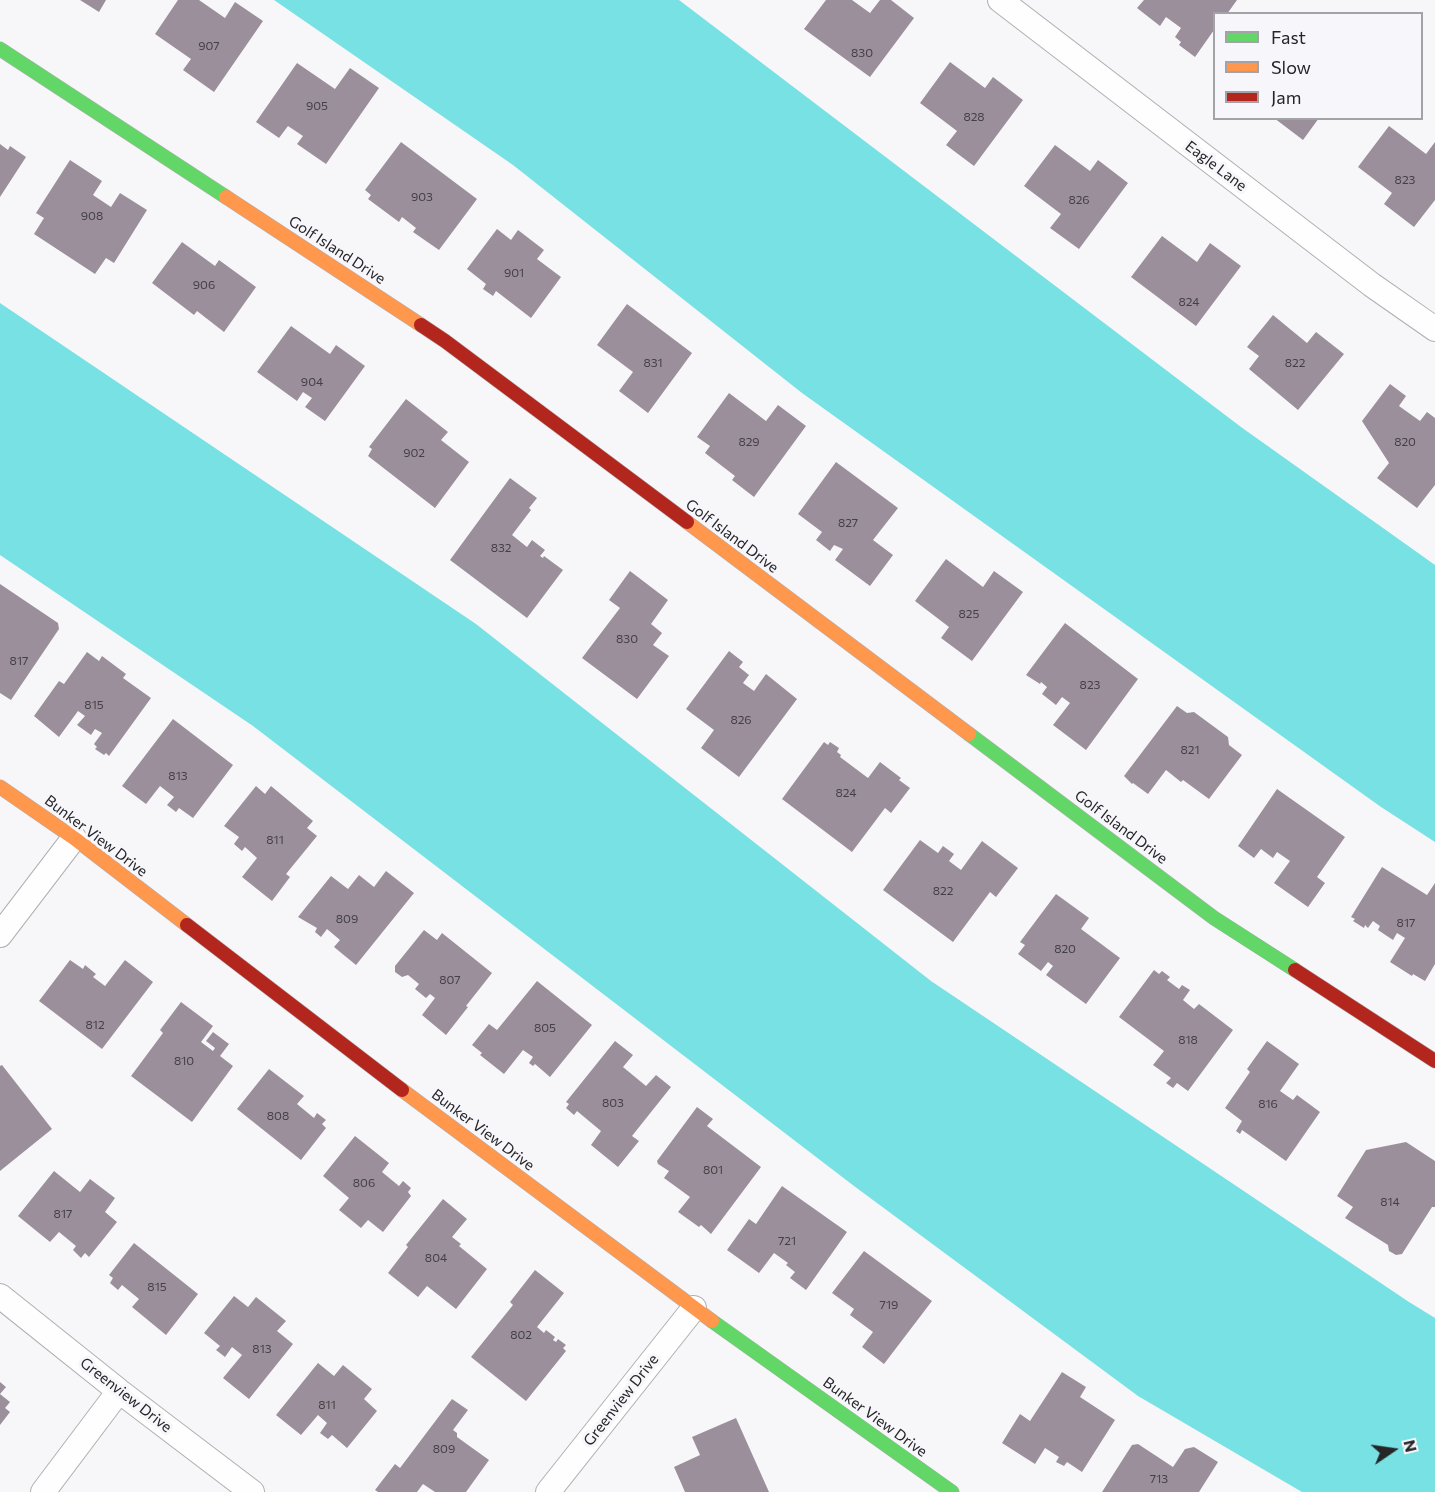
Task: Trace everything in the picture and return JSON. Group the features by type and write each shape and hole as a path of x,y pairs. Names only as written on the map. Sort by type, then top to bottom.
{"street":[{"name":"Eagle Lane","path":"1000,0 1372,285 1435,329"},
{"name":"Golf Island Drive","path":"0,49 445,341 1215,918 1435,1061"},
{"name":"Bunker View Drive","path":"0,787 74,838 348,1050 694,1308 952,1492"},
{"path":"0,935 74,838"},
{"name":"Greenview Drive","path":"0,1296 119,1391 252,1492"},
{"name":"Greenview Drive","path":"548,1492 694,1308"},
{"path":"43,1492 119,1391"}],"water":[{"path":"274,0 679,0 1241,427 1435,565 1435,842 1381,807 802,393 513,165"},
{"path":"0,303 476,624 931,981 1435,1318 1435,1492 1302,1492 1138,1396 854,1186 253,726 0,555"}],"building":[{"path":"80,0 106,0 99,12"},
{"path":"178,0 199,0 225,18 235,2 263,21 214,92 183,70 191,59 155,34"},
{"path":"826,0 852,0 870,13 880,0 891,0 914,18 870,77 804,29"},
{"path":"1144,0 1237,0 1228,12 1213,12 1213,31 1195,57 1179,45 1181,42 1175,37 1181,28 1166,17 1160,26 1137,8"},
{"path":"950,62 985,88 993,77 1023,100 974,166 946,145 957,131 920,103"},
{"path":"297,63 335,89 350,68 379,88 326,164 297,144 303,136 288,126 279,138 256,122"},
{"path":"1277,120 1318,120 1303,140"},
{"path":"1389,126 1426,154 1435,142 1435,200 1414,227 1384,204 1392,193 1358,167"},
{"path":"401,142 477,199 439,250 413,232 416,228 402,217 399,222 368,199 371,195 365,190"},
{"path":"0,144 8,150 10,146 26,157 0,197"},
{"path":"1055,145 1090,171 1098,160 1128,183 1079,249 1050,228 1061,214 1024,186"},
{"path":"70,160 102,181 93,195 111,207 120,193 147,210 114,263 106,258 95,274 34,234 44,218 36,213"},
{"path":"497,229 511,240 518,230 544,250 537,259 561,277 531,318 496,291 493,296 483,289 486,284 467,269"},
{"path":"1162,236 1197,262 1210,243 1241,266 1196,326 1131,277"},
{"path":"182,242 215,266 219,260 256,287 224,332 197,311 194,315 152,283"},
{"path":"627,304 692,353 648,413 619,391 633,372 597,345"},
{"path":"1273,315 1307,343 1316,332 1344,354 1298,410 1249,369 1259,356 1247,347"},
{"path":"291,326 330,354 336,345 365,366 325,421 305,407 312,398 303,392 297,401 257,372"},
{"path":"1390,384 1406,396 1399,406 1420,421 1427,412 1435,418 1435,485 1417,508 1377,478 1389,463 1362,421"},
{"path":"729,393 766,421 778,405 806,426 754,497 732,480 735,476 705,453 710,446 697,437"},
{"path":"406,399 448,432 441,440 469,462 435,508 368,456 372,449 369,447"},
{"path":"836,462 898,508 873,540 893,555 870,586 835,560 843,549 834,545 830,551 816,540 822,532 798,514"},
{"path":"510,478 537,498 512,535 527,547 532,540 545,550 540,556 543,558 544,556 563,570 527,618 450,560"},
{"path":"946,559 983,587 994,571 1023,592 972,661 941,638 949,627 915,601"},
{"path":"630,571 668,600 651,624 662,633 653,645 669,656 637,699 582,658 620,608 609,600"},
{"path":"0,584 58,623 59,629 11,700 0,693"},
{"path":"1065,623 1138,679 1086,750 1053,725 1070,703 1062,697 1056,705 1042,694 1047,687 1026,675"},
{"path":"729,651 743,662 739,667 749,675 743,683 754,691 766,674 797,699 739,777 701,748 714,730 686,709"},
{"path":"87,652 99,661 102,656 126,674 123,678 151,698 109,756 95,749 97,747 94,744 102,733 95,729 91,735 77,725 85,716 78,711 59,737 34,716 59,681 64,684"},
{"path":"1177,706 1187,713 1194,712 1228,737 1229,745 1242,755 1209,799 1166,770 1148,794 1124,776"},
{"path":"173,719 233,765 193,818 179,808 176,812 167,805 174,797 160,786 146,804 122,786"},
{"path":"824,742 828,745 830,742 839,748 837,752 841,755 840,757 868,778 880,762 910,788 891,813 885,808 852,852 782,799"},
{"path":"256,786 265,794 271,786 313,821 307,828 317,836 286,874 290,877 272,901 242,877 257,858 245,847 242,851 234,844 239,837 224,826"},
{"path":"1277,789 1345,837 1317,877 1325,883 1308,907 1274,883 1290,861 1277,852 1273,858 1261,849 1254,858 1238,846"},
{"path":"920,840 938,853 943,846 954,854 949,861 961,870 982,841 1018,868 996,897 990,892 953,942 883,890"},
{"path":"1382,867 1427,895 1435,883 1435,964 1425,981 1413,974 1412,976 1390,962 1405,938 1397,933 1393,940 1378,930 1380,926 1373,921 1368,928 1365,925 1364,928 1351,917"},
{"path":"386,871 414,893 356,965 334,947 340,940 327,929 321,937 315,932 317,928 298,917 331,876 348,889 359,875 374,887"},
{"path":"1056,894 1089,918 1081,929 1120,958 1086,1004 1046,975 1053,966 1048,962 1041,971 1018,954 1025,945 1020,942"},
{"path":"424,930 437,940 442,933 492,973 446,1035 422,1015 435,998 430,994 426,998 415,989 419,984 408,975 402,977 395,972 395,966"},
{"path":"70,960 83,969 85,965 96,974 93,977 105,986 125,960 153,982 102,1049 39,1001"},
{"path":"1154,970 1159,974 1162,971 1170,977 1167,980 1179,989 1182,985 1190,990 1183,1000 1194,1009 1199,1004 1233,1030 1188,1091 1177,1083 1173,1088 1166,1083 1171,1078 1153,1065 1164,1051 1119,1017"},
{"path":"537,981 592,1025 550,1077 535,1064 533,1066 529,1063 533,1057 523,1050 504,1074 480,1055 482,1053 472,1045 489,1024 497,1030"},
{"path":"181,1002 213,1026 201,1042 213,1051 215,1048 206,1041 213,1032 229,1044 220,1056 233,1066 192,1122 131,1076 163,1033 160,1030"},
{"path":"615,1041 633,1055 623,1067 646,1086 656,1075 671,1087 632,1136 639,1141 618,1167 591,1145 601,1131 577,1111 574,1115 566,1108 569,1104 566,1102"},
{"path":"1267,1041 1299,1064 1280,1091 1293,1100 1297,1095 1320,1112 1286,1161 1242,1130 1240,1134 1236,1131 1242,1121 1225,1108 1250,1072 1247,1069"},
{"path":"2,1065 52,1129 0,1171 0,1066"},
{"path":"269,1069 304,1096 297,1104 314,1118 317,1113 326,1120 322,1124 326,1128 301,1160 237,1109"},
{"path":"697,1107 713,1119 707,1126 761,1167 711,1234 701,1225 699,1227 678,1212 690,1197 664,1178 669,1171 657,1161"},
{"path":"355,1136 389,1163 382,1172 399,1186 403,1181 411,1188 408,1192 411,1196 383,1232 368,1220 361,1228 339,1210 349,1198 323,1176"},
{"path":"1406,1142 1435,1161 1435,1207 1432,1207 1402,1254 1396,1255 1389,1251 1388,1245 1345,1218 1353,1207 1337,1196 1366,1150"},
{"path":"54,1171 80,1192 90,1179 115,1198 105,1212 117,1222 89,1257 85,1253 81,1258 73,1250 76,1246 59,1232 50,1242 18,1216"},
{"path":"782,1186 847,1232 806,1290 790,1278 795,1272 786,1265 788,1263 774,1253 759,1273 727,1250 749,1219 756,1224"},
{"path":"443,1199 467,1219 452,1237 461,1244 459,1246 487,1269 456,1309 427,1286 418,1297 388,1273 408,1247 406,1245"},
{"path":"134,1243 198,1294 166,1335 132,1307 139,1299 122,1285 118,1290 110,1283 113,1278 109,1275"},
{"path":"864,1251 932,1301 884,1364 862,1347 873,1332 850,1315 854,1309 832,1293"},
{"path":"535,1270 564,1293 537,1327 544,1333 546,1330 555,1337 553,1340 556,1342 558,1339 566,1345 563,1348 566,1351 526,1401 471,1357 513,1305 510,1302"},
{"path":"234,1296 248,1307 256,1297 286,1321 277,1331 293,1344 249,1399 223,1378 242,1355 232,1347 225,1357 216,1350 220,1346 204,1333"},
{"path":"318,1363 334,1376 343,1365 372,1389 364,1399 377,1411 347,1448 332,1435 328,1439 320,1433 327,1423 318,1415 301,1435 276,1415"},
{"path":"1062,1372 1086,1387 1080,1397 1115,1420 1082,1472 1067,1462 1064,1466 1056,1462 1059,1457 1045,1448 1035,1464 1002,1443 1020,1414 1030,1421"},
{"path":"0,1382 6,1387 0,1394"},
{"path":"0,1394 10,1402 5,1408 10,1412 0,1425"},
{"path":"452,1399 468,1410 453,1430 457,1433 457,1437 489,1460 466,1492 435,1492 423,1484 417,1492 378,1492 375,1490 395,1464 400,1468"},
{"path":"736,1418 769,1492 685,1492 674,1467 700,1455 692,1437"},
{"path":"1138,1444 1173,1467 1185,1449 1194,1447 1218,1462 1199,1492 1102,1492 1132,1445"}],"traffic: fast":[{"path":"0,49 226,197"},
{"path":"969,734 1214,918 1295,970"},
{"path":"712,1321 952,1492"}],"traffic: slow":[{"path":"226,197 421,325"},
{"path":"687,522 969,734"},
{"path":"0,787 74,838 187,925"},
{"path":"402,1090 712,1321"}],"traffic: jam":[{"path":"421,325 687,522"},
{"path":"187,925 402,1090"},
{"path":"1295,970 1435,1061"}]}
